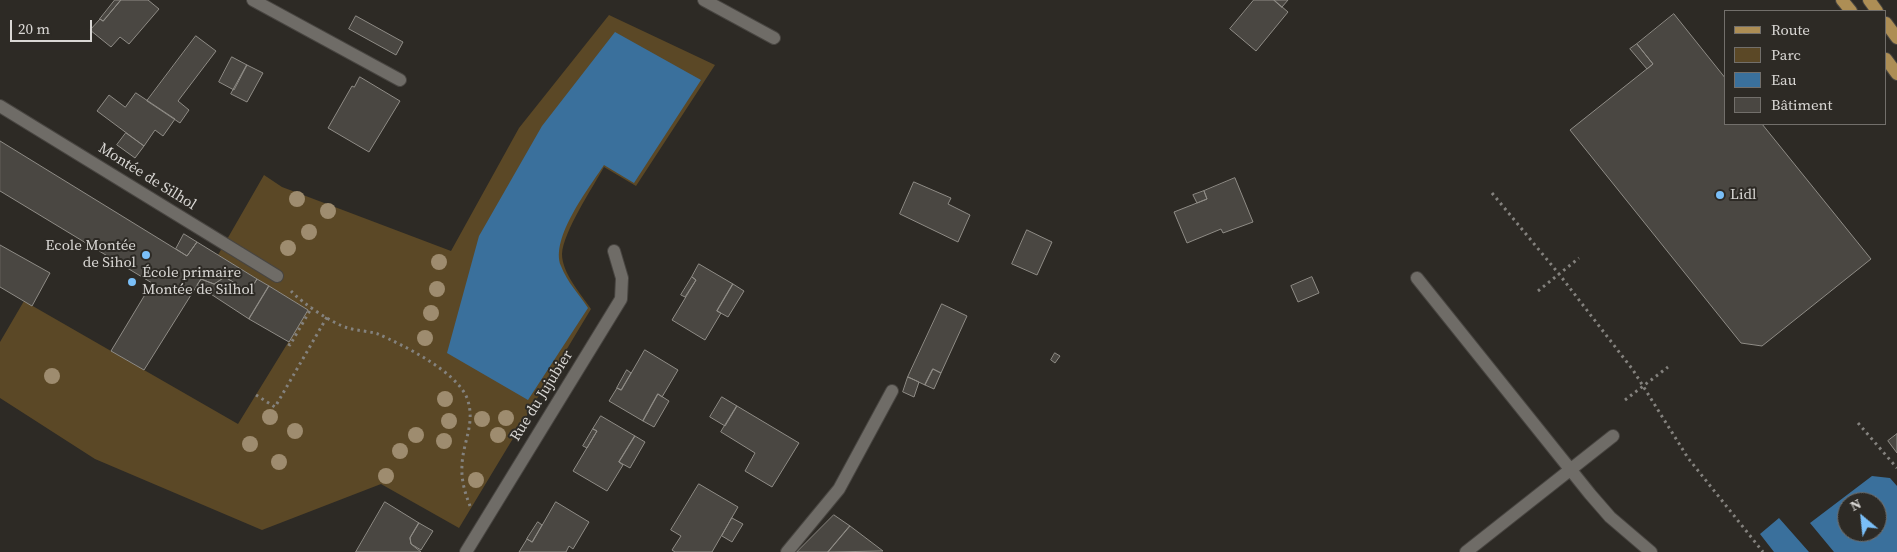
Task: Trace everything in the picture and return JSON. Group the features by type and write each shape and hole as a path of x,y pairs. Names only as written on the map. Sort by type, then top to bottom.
{"main road":[{"path":"1842,0 1850,10"},
{"path":"1887,24 1897,38"},
{"path":"1887,60 1897,74"}],"street":[{"path":"253,0 400,80"},
{"path":"704,0 774,38"},
{"name":"Montée de Silhol","path":"0,106 277,276"},
{"name":"Rue du Jujubier","path":"466,552 621,299 622,278 614,251"},
{"path":"1418,278 1570,470 1610,517 1651,552"},
{"path":"787,552 839,489 892,391"},
{"path":"1466,552 1613,436"}],"path":[{"path":"1492,193 1559,274 1643,386 1688,458 1763,552"},
{"path":"1538,291 1579,258"},
{"path":"277,276 294,294 328,317 347,328 377,334 408,350 440,367 460,387 466,397 470,426 462,463 462,478 470,508 480,528"},
{"path":"288,344 290,345 312,307"},
{"path":"256,394 274,407 328,317"},
{"path":"1625,400 1668,367"},
{"path":"1858,423 1897,468"}],"green space":[{"path":"609,15 715,65 636,186 604,167 579,210 567,234 562,254 565,268 591,309 459,528 381,484 262,530 95,459 0,398 0,342 24,301 238,424 308,310 218,255 264,175 282,187 451,251 519,128"}],"water":[{"path":"615,32 701,80 634,183 604,165 573,214 561,242 559,255 566,277 588,308 528,400 447,353 479,236 542,126"},
{"path":"1872,476 1890,478 1897,486 1897,552 1834,552 1810,523 1837,503 1837,542 1887,542 1887,492 1851,492"},
{"path":"1779,518 1809,552 1774,552 1760,534"}],"building":[{"path":"115,0 121,0 103,21 100,19"},
{"path":"121,0 148,0 159,9 129,44 120,37 111,47 90,30 100,19 103,21"},
{"path":"1254,0 1274,0 1288,12 1256,51 1230,29"},
{"path":"1274,0 1288,0 1282,7"},
{"name":"Lidl","path":"1674,14 1724,76 1724,125 1763,125 1871,259 1762,346 1741,343 1570,130 1653,64 1637,44"},
{"path":"356,16 403,42 396,55 349,29"},
{"path":"196,36 216,51 178,101 189,110 180,123 147,101"},
{"path":"1637,44 1653,64 1647,69 1630,49"},
{"path":"232,57 247,65 234,90 219,82"},
{"path":"247,65 263,73 247,102 231,94"},
{"path":"360,77 400,101 369,152 328,128 352,86 354,87"},
{"path":"136,93 175,119 163,136 155,130 144,146 97,111 109,95 125,107"},
{"path":"126,133 144,146 135,158 117,145"},
{"name":"Ecole Montée de Sihol","path":"0,141 187,256 197,242 257,279 249,292 225,277 214,284 201,279 144,370 111,351 152,283 0,191"},
{"path":"1235,178 1253,222 1223,233 1221,229 1187,243 1174,212 1207,199 1204,191"},
{"path":"914,182 951,198 948,204 970,215 958,242 900,214"},
{"path":"1204,191 1207,199 1197,203 1193,195"},
{"path":"1027,230 1052,242 1037,275 1012,264"},
{"path":"184,234 197,242 187,256 176,249"},
{"path":"0,245 50,273 32,306 0,287"},
{"path":"699,264 733,284 717,311 721,313 705,340 672,320 696,280 692,277"},
{"path":"225,277 249,292 257,279 269,286 249,319 197,285 201,279 214,284"},
{"path":"692,277 696,280 685,297 681,295"},
{"path":"1312,277 1319,293 1298,302 1291,286"},
{"path":"733,284 744,291 728,317 717,311"},
{"path":"269,286 308,310 289,342 249,319"},
{"path":"942,304 967,316 941,373 933,369 925,385 908,377"},
{"path":"645,350 678,370 662,397 658,394 643,421 609,401 617,388 621,390"},
{"path":"1055,353 1060,356 1055,363 1051,360"},
{"path":"933,369 941,373 934,389 925,385"},
{"path":"627,370 631,373 621,390 617,388"},
{"path":"908,377 919,382 914,397 903,392"},
{"path":"658,394 669,401 654,427 643,421"},
{"path":"722,397 737,406 725,426 710,417"},
{"path":"737,406 799,443 772,487 745,471 755,453 721,432"},
{"path":"601,416 635,436 619,462 623,465 607,491 573,471 597,431 593,429"},
{"path":"593,429 597,431 587,448 583,446"},
{"path":"1897,434 1897,453 1888,441"},
{"path":"635,436 645,442 630,468 619,462"},
{"path":"699,484 738,507 712,552 675,552 672,550 681,536 671,530"},
{"path":"385,502 419,523 410,538 411,544 421,552 356,552"},
{"path":"556,502 589,522 573,549 569,546 566,552 519,552 527,539 532,542"},
{"path":"834,515 850,526 828,552 797,552"},
{"path":"732,518 743,524 732,542 722,536"},
{"path":"538,522 542,525 532,542 527,539"},
{"path":"419,523 433,531 421,550 411,544 410,538"},
{"path":"850,526 883,551 828,552"}],"place":[{"name":"Lidl","path":"1720,195"},
{"name":"Ecole Montée de Sihol","path":"146,255"},
{"name":"École primaire Montée de Silhol","path":"132,282"}]}
